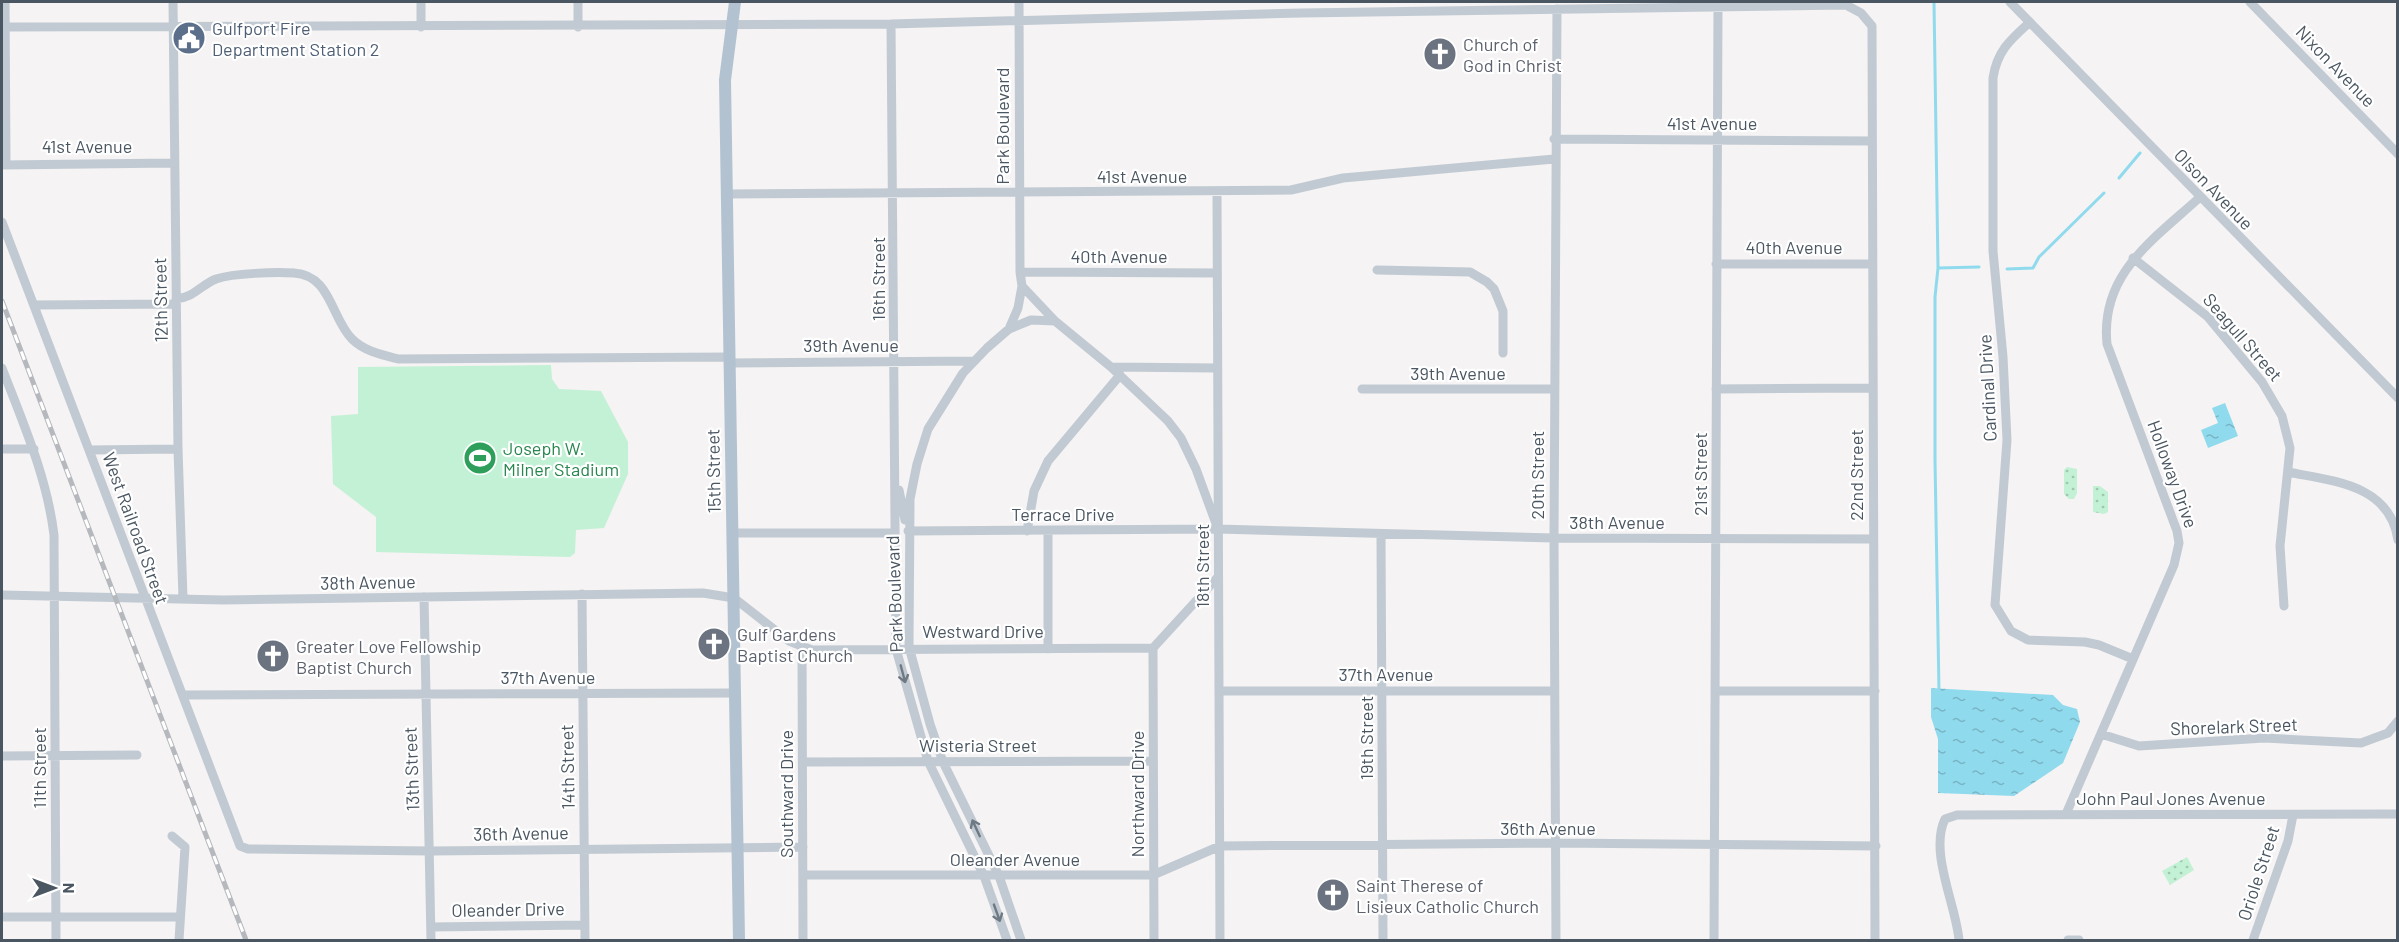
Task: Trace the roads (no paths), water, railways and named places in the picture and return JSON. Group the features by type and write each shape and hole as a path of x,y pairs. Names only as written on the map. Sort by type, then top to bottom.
{"main road":[{"name":"15th Street","path":"735,2 725,80 739,940"}],"street":[{"path":"4,164 3,27 5,2"},
{"name":"12th Street","path":"173,2 173,163 183,598"},
{"path":"421,2 421,27"},
{"path":"578,2 578,27"},
{"name":"Park Boulevard","path":"1009,329 1018,308 1022,286 1018,192 1019,2"},
{"path":"1301,2 1301,13"},
{"name":"Olson Avenue","path":"2010,2 2199,198 2397,398"},
{"name":"Nixon Avenue","path":"2250,2 2397,154"},
{"path":"3,27 578,27 891,24 1557,9 1582,5 1718,8"},
{"name":"22nd Street","path":"1718,8 1846,5 1861,13 1872,26 1870,141 1875,940"},
{"name":"21st Street","path":"1714,940 1717,691 1716,139 1718,8"},
{"name":"20th Street","path":"1556,940 1554,139 1557,9"},
{"name":"Cardinal Drive","path":"2030,22 2006,43 1999,54 1993,78 1993,259 2004,357 2007,440 1995,605 2011,631 2028,640 2092,643 2133,659"},
{"name":"16th Street","path":"891,24 895,533"},
{"name":"41st Avenue","path":"1554,139 1870,141"},
{"name":"41st Avenue","path":"727,194 1291,190 1355,176 1554,159"},
{"name":"41st Avenue","path":"4,164 173,163"},
{"name":"18th Street","path":"1217,192 1220,940"},
{"name":"Holloway Drive","path":"2066,814 2174,565 2179,543 2159,480 2108,344 2105,326 2109,307 2123,271 2133,258 2199,198"},
{"name":"West Railroad Street","path":"2,222 240,846"},
{"name":"Seagull Street","path":"2133,258 2208,317 2275,401 2287,432 2290,448 2280,546 2284,606"},
{"name":"40th Avenue","path":"1716,264 1871,264"},
{"path":"1377,270 1470,272 1488,282 1494,289 1503,311 1503,353"},
{"name":"40th Avenue","path":"1020,272 1218,273"},
{"name":"39th Avenue","path":"176,302 189,297 206,284 224,277 295,273 310,277 325,290 352,339 373,352 398,359 973,362"},
{"path":"1022,286 1055,321 1112,367 1154,406 1181,438 1196,469 1218,530"},
{"path":"33,305 176,302"},
{"name":"Park Boulevard","path":"1021,940 999,876 943,762 930,724 909,647 908,531 910,499 925,437 949,392 973,362 1009,329 1031,320 1055,321"},
{"path":"1112,367 1218,368"},
{"path":"2,368 34,449 51,513 56,596"},
{"path":"1027,531 1034,490 1048,461 1120,375"},
{"path":"1716,389 1873,388"},
{"name":"39th Avenue","path":"1362,389 1554,389"},
{"path":"89,450 178,448"},
{"path":"2,449 34,449"},
{"path":"895,467 908,531"},
{"path":"2288,472 2335,480 2368,494 2390,515 2397,540"},
{"name":"Terrace Drive","path":"908,531 1218,530"},
{"name":"38th Avenue","path":"1218,530 1554,538 1873,539"},
{"path":"1048,531 1048,649"},
{"path":"732,533 895,533"},
{"name":"Park Boulevard","path":"895,533 896,649 928,761 984,876 1007,940"},
{"name":"19th Street","path":"1381,535 1383,940"},
{"path":"1153,648 1218,577"},
{"name":"38th Avenue","path":"2,595 223,600 703,593 734,598"},
{"name":"14th Street","path":"582,594 585,940"},
{"name":"11th Street","path":"56,596 56,940"},
{"name":"13th Street","path":"424,597 431,940"},
{"name":"Westward Drive","path":"734,598 789,641 812,650 909,647 1153,648"},
{"name":"Southward Drive","path":"802,647 803,940"},
{"name":"Northward Drive","path":"1153,648 1154,940"},
{"name":"37th Avenue","path":"1219,691 1554,691"},
{"path":"1717,691 1875,691"},
{"name":"37th Avenue","path":"183,695 735,693"},
{"name":"Shorelark Street","path":"2101,734 2139,746 2264,738 2361,743 2388,733 2397,721"},
{"path":"2,756 137,755"},
{"name":"Wisteria Street","path":"803,762 1153,761"},
{"name":"John Paul Jones Avenue","path":"1959,940 1942,864 1940,829 1945,819 1957,816 2066,814 2397,814"},
{"name":"Oriole Street","path":"2253,940 2288,841 2293,815"},
{"path":"172,836 185,847 186,864 179,917 179,940"},
{"name":"36th Avenue","path":"1220,846 1556,843 1875,846"},
{"name":"36th Avenue","path":"240,846 248,849 430,851 803,847"},
{"name":"Oleander Avenue","path":"803,875 1153,875 1220,846"},
{"path":"2,917 179,917"},
{"name":"Oleander Drive","path":"431,927 585,925"},
{"path":"2068,940 2079,940"}],"water":[{"path":"2225,403 2238,436 2208,448 2201,430 2218,423 2212,408"},
{"path":"1931,688 2053,695 2063,705 2077,709 2080,722 2063,763 2014,796 1938,793 1938,739 1931,717"}],"waterway":[{"path":"1934,2 1938,268 1935,297 1935,460 1939,692"},
{"path":"2119,178 2140,153"},
{"path":"2007,269 2033,268 2039,257 2104,193"},
{"path":"1938,268 1979,267"}],"railway":[{"path":"2,301 246,940"}],"place":[{"name":"Gulfport Fire Department Station 2","path":"189,38"},
{"name":"Church of God in Christ","path":"1440,54"},
{"name":"Joseph W. Milner Stadium","path":"480,458"},
{"name":"Gulf Gardens Baptist Church","path":"714,644"},
{"name":"Greater Love Fellowship Baptist Church","path":"273,656"},
{"name":"Saint Therese of Lisieux Catholic Church","path":"1333,895"}]}
